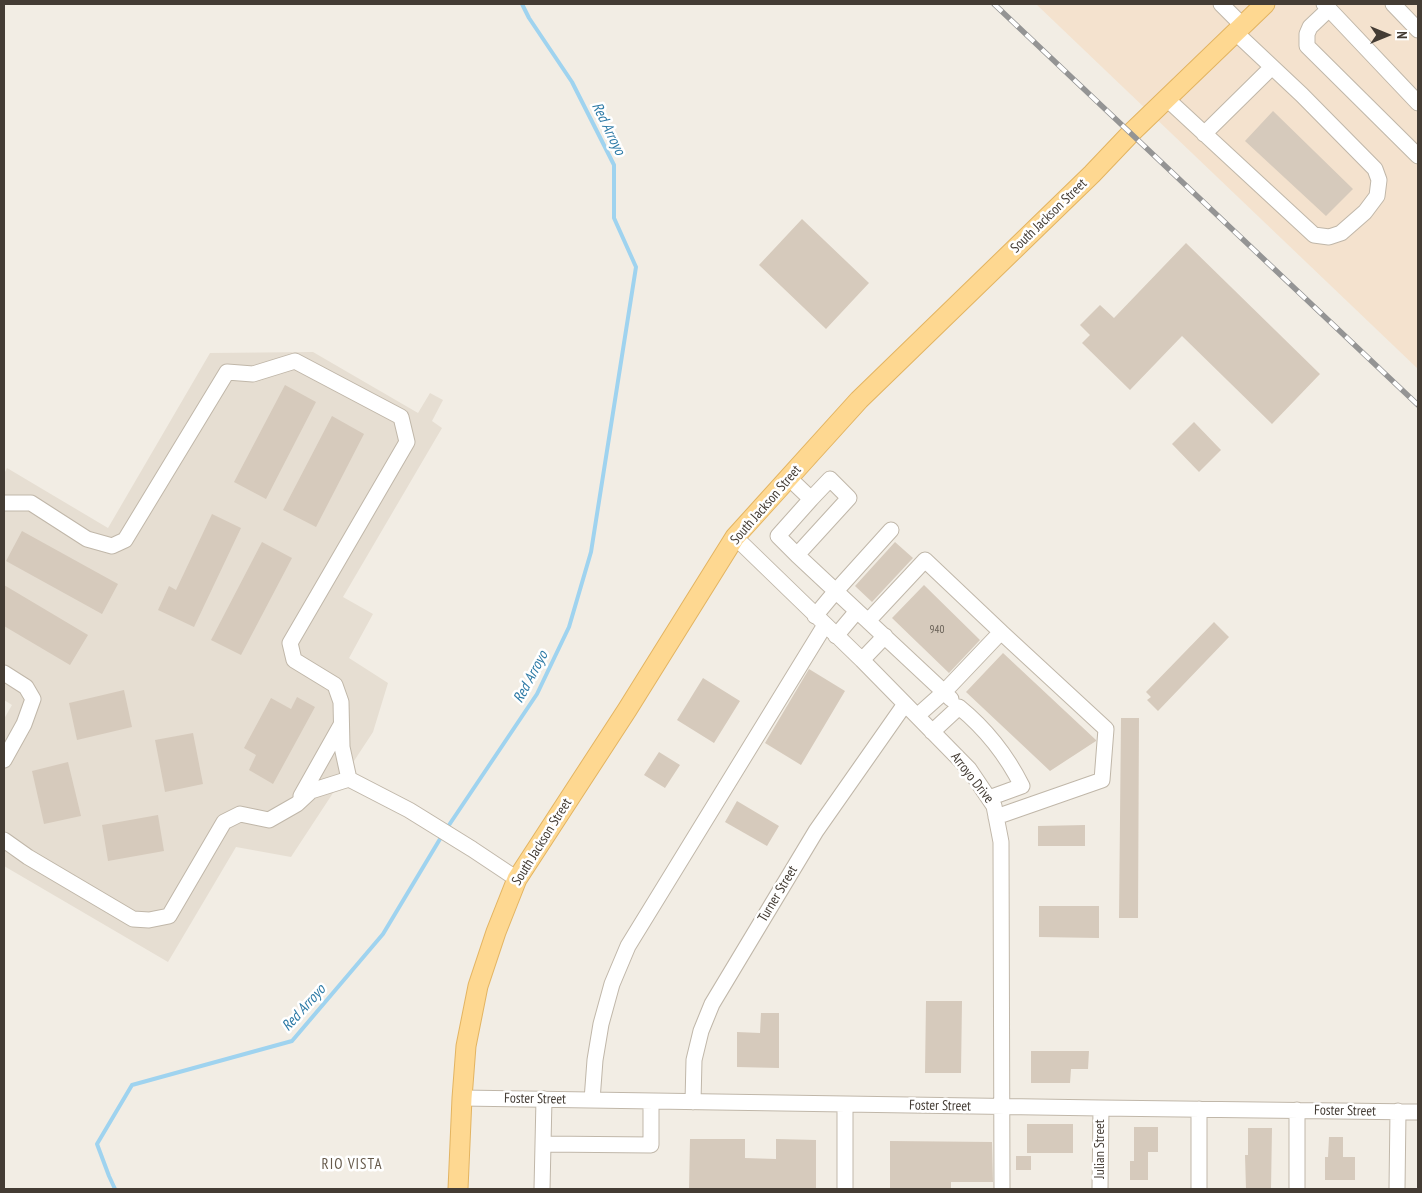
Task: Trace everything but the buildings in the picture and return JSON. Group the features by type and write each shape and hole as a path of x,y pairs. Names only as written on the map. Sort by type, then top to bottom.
{"main road":[{"name":"South Jackson Street","path":"458,1189 466,1046 478,986 496,932 517,879 627,710 735,537 859,400 1265,4"}],"street":[{"path":"1167,99 1314,235 1329,236 1341,233 1365,212 1378,196 1379,180 1375,169 1272,67 1239,29 1221,4"},
{"path":"1393,4 1418,30"},
{"path":"1406,4 1418,17"},
{"path":"1417,100 1327,6 1310,26 1307,34 1307,46 1418,156"},
{"path":"1204,134 1272,67"},
{"path":"4,503 31,503 87,539 112,546 125,540 227,372 253,374 295,361 401,417 407,442 290,643 294,660 335,685 341,702 342,747 349,778"},
{"path":"789,478 811,500"},
{"path":"797,555 849,498 830,479 778,536 797,555 835,592 977,722 994,741 1014,770 1030,806"},
{"path":"592,1100 594,1060 601,1024 612,984 628,946 825,626 835,592 891,530"},
{"name":"Arroyo Drive","path":"735,537 862,660 969,769 994,806 1001,842 1002,1189"},
{"path":"825,626 862,616 925,560 1106,729 1102,780 996,817"},
{"path":"917,716 944,692 1001,632"},
{"path":"862,660 885,636"},
{"path":"4,673 26,687 33,699 24,724 4,760"},
{"name":"Turner Street","path":"693,1102 694,1060 701,1031 712,1004 816,832 906,704"},
{"path":"932,732 959,707"},
{"path":"296,804 342,724"},
{"path":"4,840 28,857 133,919 149,920 169,916 224,822 240,814 269,820 296,804 311,791 349,778 472,848 517,879"},
{"path":"989,798 1022,786"},
{"name":"Foster Street","path":"462,1098 1418,1112"},
{"path":"542,1189 544,1099"},
{"path":"543,1144 651,1145 652,1101"},
{"path":"844,1189 845,1104"},
{"name":"Julian Street","path":"1100,1108 1100,1189"},
{"path":"1199,1109 1199,1189"},
{"path":"1297,1110 1297,1189"},
{"path":"1397,1189 1398,1112"}],"shaded area":[{"path":"1036,4 1418,4 1418,369"},
{"path":"313,352 418,413 430,393 443,400 432,421 442,428 343,597 373,614 349,658 388,683 373,732 291,857 236,847 168,962 4,866 4,719 12,705 4,700 4,474 7,468 108,528 210,353"}],"waterway":[{"name":"Red Arroyo","path":"447,828 537,694 569,627 591,552 636,267 614,218 614,165 572,82 529,18 522,4"},
{"name":"Red Arroyo","path":"115,1189 97,1144 132,1085 292,1041 383,934 443,834"}],"railway":[{"path":"994,4 1418,405"}],"district":[{"name":"RIO VISTA","path":"352,1165"}]}
